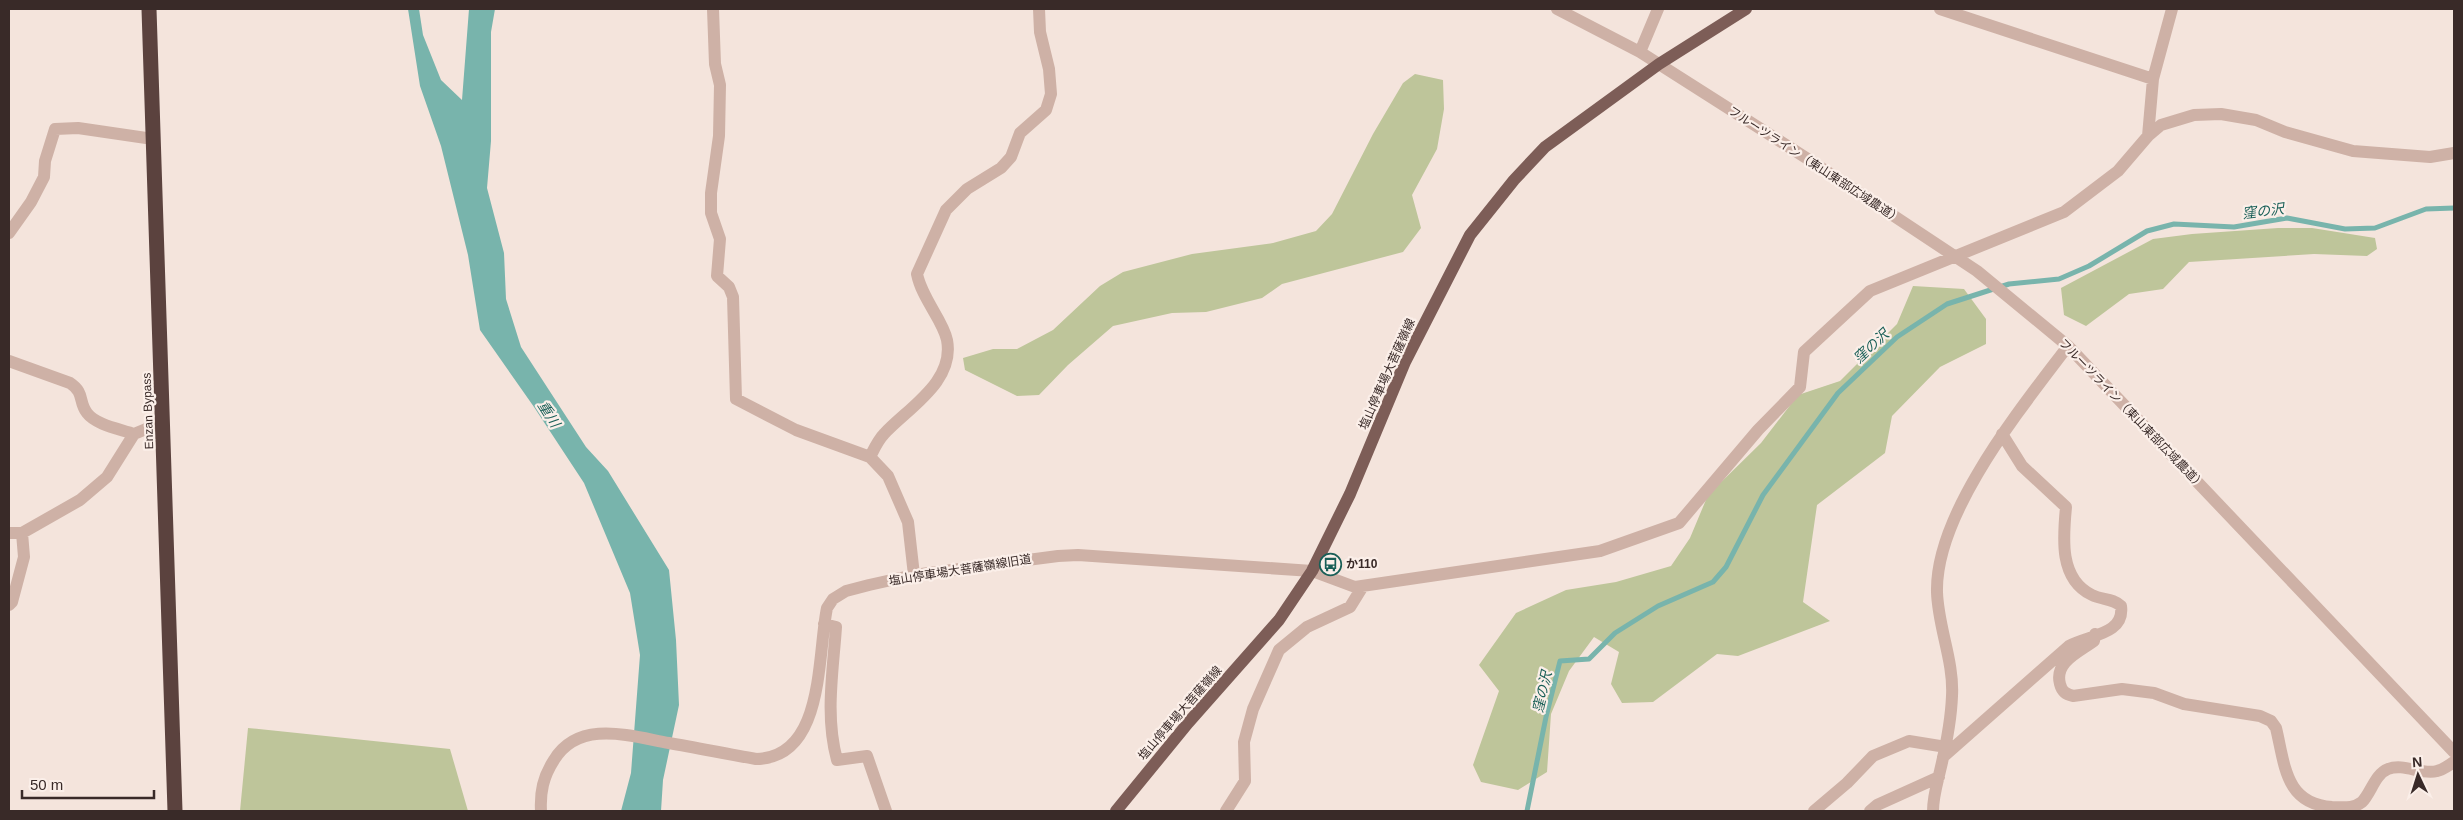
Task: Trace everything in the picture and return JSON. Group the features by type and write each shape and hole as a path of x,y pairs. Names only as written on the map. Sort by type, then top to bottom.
{"highway":[{"name":"Enzan Bypass","path":"149,9 175,811"}],"main road":[{"name":"塩山停車場大菩薩嶺線","path":"1116,811 1169,746 1279,620 1312,571 1350,494 1406,362 1470,235 1514,180 1545,147 1659,64 1746,9"}],"street":[{"path":"713,9 715,64 720,84 720,121 711,193 711,213 720,239 717,276 729,287 733,297 736,399 796,430 870,457 888,476 908,522 914,575"},
{"path":"870,457 883,435 915,408 933,385 948,361 947,339 919,285 917,274 946,210 967,189 1001,168 1011,157 1020,133 1046,110 1052,94 1049,69 1040,32 1039,9"},
{"name":"フルーツライン（東山東部広域農道）","path":"1557,9 1640,52 1659,64 1977,271 2033,317 2068,346 2454,752"},
{"path":"1640,52 1658,9"},
{"path":"1940,9 2153,79"},
{"path":"2148,136 2153,79 2172,9"},
{"path":"1226,811 1245,780 1244,742 1253,709 1279,650 1307,627 1350,607 1363,586 1600,551 1679,523 1758,430 1800,387 1804,352 1870,291 1956,258 2064,212 2118,172 2148,136 2161,125 2186,117 2221,114 2256,120 2285,132 2353,152 2430,157 2454,153"},
{"path":"9,233 31,202 44,178 45,161 55,130 78,128 153,139"},
{"path":"1932,811 1950,726 1953,693 1940,621 1937,591 1938,567 1946,540 1971,485 2002,434 2068,346"},
{"path":"9,361 70,383 78,389 85,411 92,419 134,434"},
{"path":"9,534 22,532 80,500 107,477 134,434 163,422"},
{"path":"1944,752 2068,646 2095,634 2113,629 2119,622 2121,606 2116,601 2092,595 2079,585 2068,569 2064,549 2066,508 2022,466 2002,434"},
{"path":"9,605 12,602 24,556 22,532"},
{"name":"塩山停車場大菩薩嶺線旧道","path":"541,811 543,782 549,768 563,748 574,740 589,734 609,732 756,759 769,759 781,753 793,744 808,720 816,693 827,608 833,599 846,591 914,575 1078,555 1312,571 1355,587 1363,586"},
{"path":"824,624 836,627 830,710 831,736 837,760 867,756 886,811"},
{"path":"2095,634 2094,641 2066,661 2060,670 2061,689 2066,694 2074,696 2122,689 2154,692 2184,704 2260,716 2271,720 2276,728 2289,780 2297,794 2306,801 2325,806 2356,806 2363,801 2385,770 2396,767 2436,772 2454,762"},
{"path":"1814,811 1847,783 1873,756 1909,741 1944,752"},
{"path":"1870,811 1877,805 1939,777"}],"green space":[{"path":"1415,74 1443,80 1444,109 1437,149 1412,195 1421,228 1403,252 1282,284 1262,298 1206,312 1172,313 1113,326 1068,365 1039,395 1017,396 965,370 963,358 993,349 1017,349 1053,330 1100,286 1123,272 1192,254 1273,243 1316,231 1332,214 1373,134 1403,83"},
{"path":"2278,228 2312,228 2375,238 2377,249 2367,256 2314,254 2189,262 2163,289 2129,294 2086,326 2064,315 2061,288 2153,239 2192,234"},
{"path":"1913,286 1964,289 1986,319 1986,344 1940,367 1892,416 1885,453 1817,505 1803,602 1830,621 1738,656 1717,654 1653,702 1622,703 1611,684 1619,652 1594,637 1569,671 1551,714 1547,772 1518,790 1481,782 1473,765 1499,691 1479,665 1516,613 1566,590 1616,582 1671,566 1690,538 1708,495 1761,443 1798,395 1840,381 1897,324"},
{"path":"248,728 450,749 468,811 240,811"}],"water":[{"name":"重川","path":"408,9 419,9 423,35 441,80 462,100 469,9 495,9 491,32 491,141 487,188 504,253 506,299 521,347 586,447 608,471 669,570 676,640 679,705 663,780 661,811 621,811 631,773 640,655 630,593 584,483 480,330 468,255 441,146 420,86"}],"waterway":[{"name":"窪の沢","path":"1527,811 1546,717 1560,661 1589,659 1615,633 1658,606 1713,582 1726,567 1763,495 1838,393 1897,337 1947,304 2009,284 2059,279 2089,266 2147,231 2174,224 2234,227 2287,218 2345,229 2375,228 2426,209 2454,208"}],"place":[{"name":"か110","path":"1330,564"}]}
